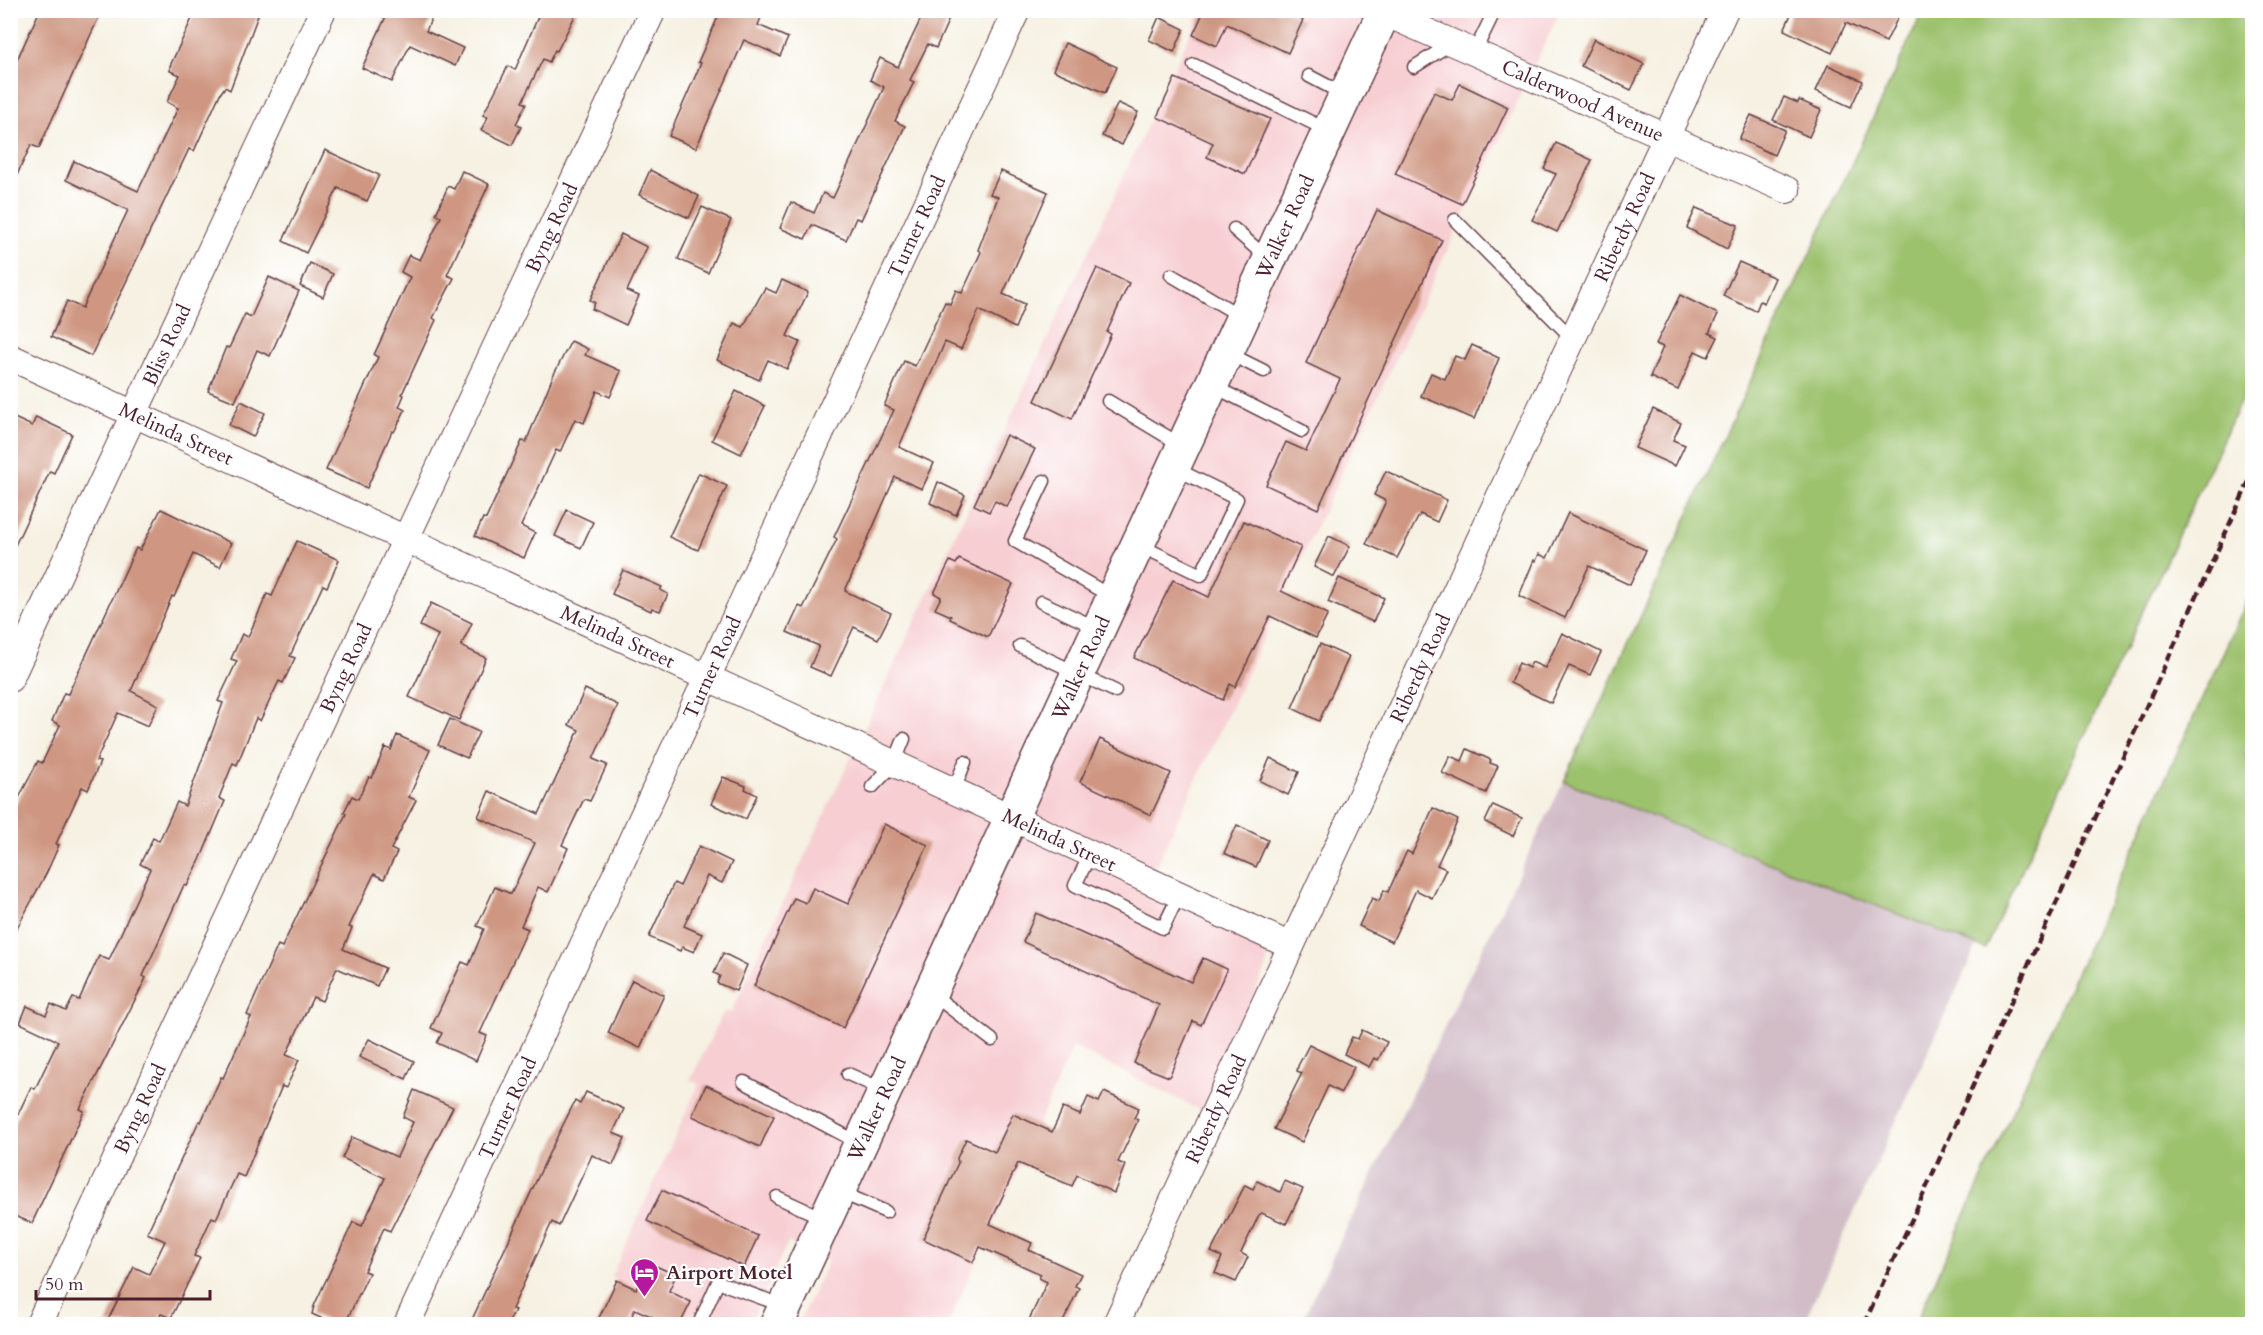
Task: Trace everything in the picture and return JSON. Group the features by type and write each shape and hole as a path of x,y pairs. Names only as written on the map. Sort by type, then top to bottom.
{"main road":[{"name":"Walker Road","path":"781,1316 1270,261 1382,12"}],"street":[{"name":"Bliss Road","path":"10,679 323,10"},
{"name":"Byng Road","path":"39,1324 652,10"},
{"name":"Turner Road","path":"407,1324 1017,10"},
{"name":"Riberdy Road","path":"1116,1324 1725,10"},
{"name":"Calderwood Avenue","path":"1382,12 1787,190"},
{"name":"Melinda Street","path":"10,357 1291,946"}],"lane":[{"path":"1414,67 1463,48 1495,10"},
{"path":"1194,65 1329,131"},
{"path":"1309,76 1346,95"},
{"path":"1455,220 1573,339"},
{"path":"1234,229 1270,261"},
{"path":"1171,275 1243,318"},
{"path":"1227,352 1264,371"},
{"path":"1212,385 1302,431"},
{"path":"1108,401 1178,457 1237,499 1201,574 1138,544"},
{"path":"1044,481 1015,541 1113,597"},
{"path":"1041,602 1099,629"},
{"path":"1020,646 1077,675 1115,691"},
{"path":"872,788 894,764 904,739"},
{"path":"953,792 965,762"},
{"path":"1090,855 1075,885 1163,928 1179,895"},
{"path":"930,992 992,1040"},
{"path":"848,1074 885,1090"},
{"path":"744,1082 860,1144"},
{"path":"777,1197 886,1212"},
{"path":"699,1324 718,1282 781,1316"}],"shaded area":[{"path":"1201,11 1560,11 1154,870 1271,924 1266,968 1202,1111 1073,1047 948,1324 798,1324 828,1261 788,1242 750,1324 596,1324 617,1281 611,1277 699,1084 690,1080 724,1011 731,1013"},
{"path":"1564,781 1977,945 1803,1324 1300,1324"}],"green space":[{"path":"1923,11 2252,11 2252,377 1985,949 1564,781"},
{"path":"2252,590 2252,733 2244,749 2252,775 2252,1324 1915,1324"}],"building":[{"path":"40,10 102,10 39,148 31,145 10,190 10,75"},
{"path":"196,10 260,10 230,90 225,87 220,94 194,151 189,149 91,356 51,337 67,301 82,308 128,210 66,180 74,161 138,191 178,108 167,102 180,75 170,71 170,66"},
{"path":"389,10 435,10 426,31 463,48 455,66 410,45 392,82 362,68"},
{"path":"541,10 578,10 557,51 555,50 549,62 543,59 522,102 526,104 516,124 521,127 512,145 481,130 488,117 483,115 508,66 515,70"},
{"path":"721,10 764,10 758,25 788,38 780,56 744,40 696,148 669,136"},
{"path":"925,10 953,10 936,48 928,44 910,80 914,82 895,121 905,126 861,220 856,218 846,240 812,225 805,239 780,228 791,202 814,213 823,193 833,198 884,87 870,80 880,58 898,67"},
{"path":"1198,10 1284,10 1303,20 1288,53 1227,24 1217,46 1193,35 1203,13"},
{"path":"1793,10 1885,10 1898,17 1886,42 1846,23 1832,53 1784,30"},
{"path":"1159,17 1184,29 1174,52 1149,40"},
{"path":"1594,39 1644,64 1631,90 1581,66"},
{"path":"1065,43 1117,67 1105,93 1053,70"},
{"path":"1828,65 1863,81 1851,107 1816,91"},
{"path":"1175,78 1270,119 1245,174 1207,157 1213,143 1157,117"},
{"path":"1460,84 1508,107 1462,204 1395,174 1434,92 1452,100"},
{"path":"1784,97 1798,103 1799,100 1821,110 1809,137 1773,120"},
{"path":"1118,103 1138,112 1122,145 1102,136"},
{"path":"1751,115 1785,130 1774,155 1739,139"},
{"path":"1556,143 1592,160 1557,232 1532,220 1556,174 1544,169"},
{"path":"325,150 379,175 367,201 338,188 306,253 283,241"},
{"path":"650,170 699,196 689,218 639,195"},
{"path":"462,171 489,184 447,275 454,278 433,318 436,320 402,394 404,395 399,407 405,410 394,432 392,431 367,488 326,470 378,357 374,355 410,277 401,272 409,255 420,260 441,217 436,214 448,186 454,189"},
{"path":"1001,171 1048,192 1003,294 1025,304 1015,328 979,310 961,349 945,342 899,447 934,463 922,489 895,477 845,591 891,613 878,639 854,627 831,676 810,667 819,646 787,632 799,606 803,608 837,539 834,537 894,410 884,406 904,361 915,366 945,302 950,304 956,290 962,293 981,252 978,250 998,197 990,194"},
{"path":"702,207 731,220 708,273 678,259"},
{"path":"1696,208 1738,225 1727,249 1687,228"},
{"path":"1377,210 1442,240 1318,509 1266,485 1286,442 1306,451 1340,379 1306,363"},
{"path":"621,234 647,247 627,291 639,296 626,325 592,309 595,303 590,300"},
{"path":"1739,262 1775,278 1764,303 1760,301 1756,311 1723,296"},
{"path":"310,263 333,274 323,297 300,286"},
{"path":"1097,268 1129,283 1107,332 1111,334 1072,419 1035,401"},
{"path":"269,277 299,291 270,356 257,350 235,402 208,391 226,347 229,348 245,314 251,317"},
{"path":"782,280 808,292 787,336 800,342 787,369 768,360 759,380 717,360 734,323 743,327 765,288 776,293"},
{"path":"1680,295 1718,314 1709,333 1718,337 1708,357 1695,351 1678,390 1650,377 1663,347 1656,344"},
{"path":"571,341 588,349 585,355 621,371 610,397 597,391 584,423 575,419 560,452 556,450 521,526 535,533 524,558 475,536 483,518 486,519 522,441 526,442 553,376"},
{"path":"1472,345 1499,358 1474,419 1421,396 1431,373 1445,379 1455,356 1465,360"},
{"path":"736,391 765,406 741,454 712,440"},
{"path":"241,401 265,413 253,437 229,425"},
{"path":"1653,409 1681,423 1673,440 1685,445 1675,466 1635,448"},
{"path":"10,416 32,426 36,417 72,434 54,473 50,471 10,556"},
{"path":"1006,435 1035,449 1007,507 995,501 989,512 974,505"},
{"path":"1386,471 1447,500 1437,522 1420,514 1397,558 1366,544 1386,501 1374,495"},
{"path":"699,473 727,486 698,550 669,537"},
{"path":"938,482 965,495 956,515 930,503"},
{"path":"161,509 231,543 220,567 193,554 174,597 172,596 131,691 158,705 148,726 118,713 96,761 100,762 88,790 82,787 56,844 59,845 47,872 10,941 10,815 38,761 42,763 60,725 52,721 64,693 68,694 136,548 140,550"},
{"path":"567,510 593,522 581,548 555,536"},
{"path":"1568,513 1646,550 1630,585 1589,566 1565,618 1519,596 1534,560 1536,561 1539,554 1547,558"},
{"path":"1244,521 1301,547 1281,591 1328,614 1316,638 1270,616 1235,687 1230,684 1223,700 1134,658 1173,580 1209,597"},
{"path":"1329,536 1350,546 1334,577 1314,567"},
{"path":"297,541 339,560 327,587 323,585 290,656 295,658 283,683 279,681 260,721 256,718 237,765 233,763 219,798 225,801 200,860 187,886 184,885 143,976 146,978 80,1109 84,1111 32,1223 10,1214 10,1131 31,1087 35,1089 58,1041 20,1023 27,1006 46,1015 51,1004 66,1011 73,998 79,1000 99,956 109,960 150,869 140,864 153,838 159,841 177,802 185,806 223,703 218,701 237,661 231,659 242,634 248,637 267,594 272,596"},
{"path":"959,559 1013,584 988,637 950,619 951,616 935,609 941,597 934,593 950,561 956,564"},
{"path":"623,570 662,587 660,590 668,594 660,611 652,608 651,611 612,594"},
{"path":"1339,578 1384,598 1373,622 1328,602"},
{"path":"431,603 472,623 461,646 486,658 459,720 409,697 438,635 420,626"},
{"path":"1562,633 1601,652 1590,675 1569,666 1551,703 1510,683 1519,663 1529,668 1532,662 1545,668"},
{"path":"1320,644 1349,657 1319,721 1292,708"},
{"path":"585,689 618,705 593,759 607,765 590,801 584,799 562,845 568,848 548,892 538,887 521,926 528,929 480,1033 487,1036 476,1061 437,1043 442,1033 431,1028 462,962 469,965 484,929 477,926 495,887 511,894 535,843 478,817 489,791 539,814 579,730 569,725"},
{"path":"450,719 479,732 467,758 438,745"},
{"path":"397,735 430,750 409,797 416,800 391,849 397,852 384,879 374,874 349,927 352,928 343,949 385,968 377,986 337,968 322,1001 313,997 286,1055 299,1060 286,1088 282,1086 244,1177 237,1174 216,1219 212,1217 194,1256 200,1258 171,1318 161,1314 156,1324 106,1324 134,1267 149,1274 165,1241 147,1233 251,1017 247,1015 278,945 282,947 346,814 344,812 352,796 358,799 369,777 372,778 385,747 391,750"},
{"path":"1100,739 1171,773 1151,815 1080,782"},
{"path":"1467,749 1491,760 1490,763 1498,766 1486,793 1442,773 1450,756 1462,761"},
{"path":"1270,758 1299,772 1288,795 1260,781"},
{"path":"723,777 746,786 745,789 757,795 746,819 711,804"},
{"path":"1493,805 1522,818 1513,836 1485,822"},
{"path":"1433,808 1458,820 1437,865 1446,869 1432,898 1416,890 1392,942 1359,926 1372,898 1379,901 1384,890 1388,892 1407,851 1412,854"},
{"path":"884,824 928,845 843,1028 754,986 794,898 806,903 813,888 848,904"},
{"path":"1237,825 1268,840 1256,867 1224,853"},
{"path":"699,846 732,862 722,883 707,876 684,926 702,934 694,952 682,947 680,951 649,937 674,883 680,886"},
{"path":"1036,913 1191,982 1203,958 1227,969 1201,1025 1193,1021 1169,1077 1134,1063 1159,1005 1023,942"},
{"path":"723,953 747,965 736,991 717,983 720,976 714,973"},
{"path":"632,980 664,995 640,1048 608,1033"},
{"path":"1362,1030 1387,1042 1378,1060 1374,1058 1369,1067 1344,1054 1352,1037 1358,1039"},
{"path":"369,1039 414,1061 406,1079 359,1057"},
{"path":"1309,1045 1354,1067 1341,1093 1328,1086 1302,1142 1274,1129 1302,1073 1297,1071 1298,1066"},
{"path":"706,1085 774,1116 760,1147 692,1116"},
{"path":"414,1090 453,1107 390,1231 384,1228 364,1271 369,1273 345,1324 334,1324 312,1314 314,1306 353,1222 362,1226 385,1178 342,1158 352,1137 397,1157 413,1122 403,1117"},
{"path":"586,1092 624,1109 613,1133 625,1138 613,1165 592,1155 559,1226 552,1222 512,1309 515,1310 508,1324 470,1324 575,1101 580,1104"},
{"path":"1104,1092 1139,1108 1134,1118 1138,1120 1118,1162 1125,1165 1114,1193 1077,1175 1072,1186 1018,1163 990,1224 1032,1243 1029,1250 1081,1274 1075,1286 1079,1288 1062,1324 1027,1324 1047,1282 1039,1278 1041,1274 980,1247 973,1262 923,1239 958,1163 957,1158 966,1139 995,1152 1013,1114 1052,1132 1063,1108 1080,1115 1088,1097 1099,1102"},
{"path":"1257,1181 1280,1192 1285,1181 1303,1189 1286,1224 1262,1213 1259,1215 1241,1253 1248,1257 1236,1282 1215,1273 1222,1257 1211,1252 1245,1185 1253,1189"},
{"path":"662,1190 758,1236 744,1267 647,1221"},
{"name":"Airport Motel","path":"649,1263 676,1275 669,1291 691,1302 680,1324 668,1324 635,1309 628,1324 596,1324 617,1280 636,1289"}],"railway":[{"path":"1864,1324 2252,475"}],"place":[{"name":"Airport Motel","path":"645,1298"}]}
